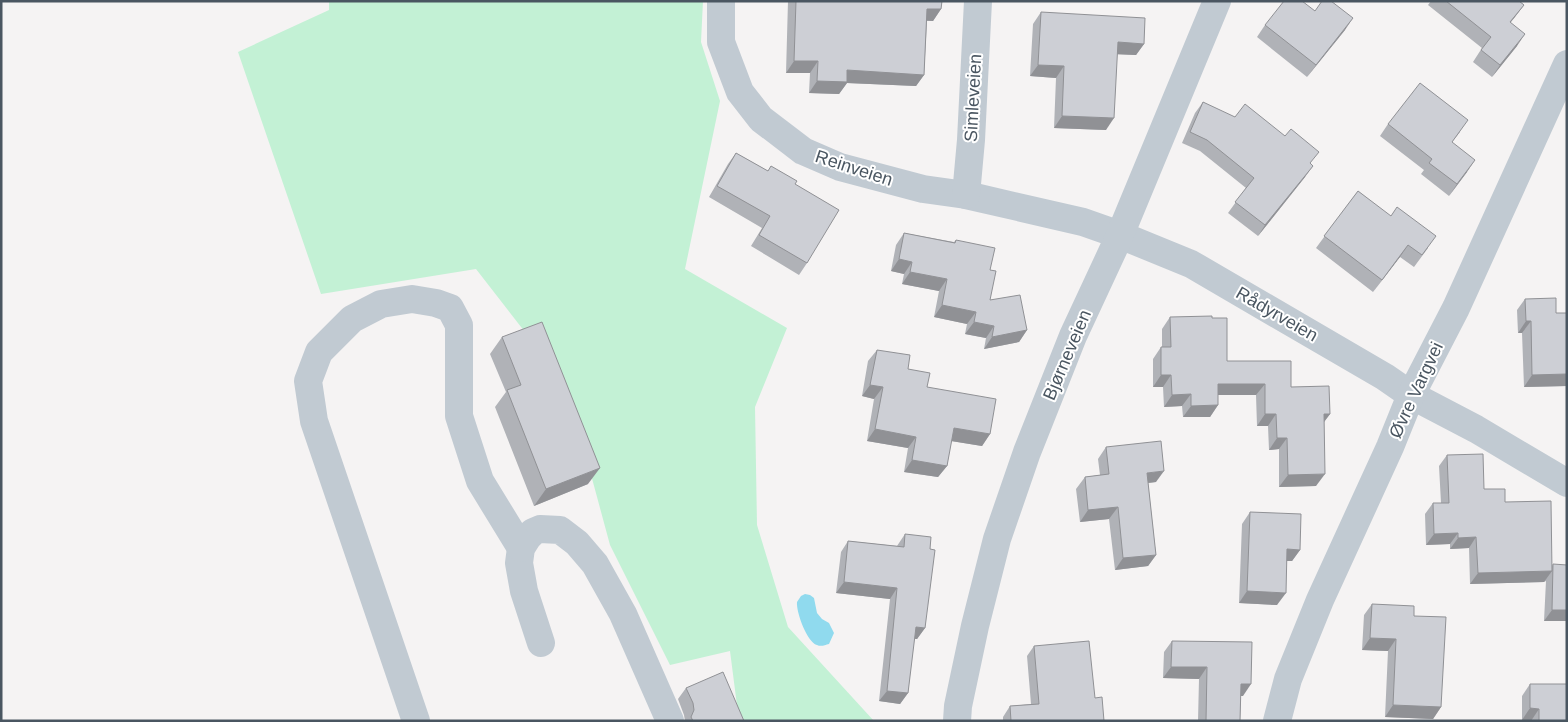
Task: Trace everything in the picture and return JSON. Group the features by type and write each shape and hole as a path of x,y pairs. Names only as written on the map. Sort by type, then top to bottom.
{"street":[{"name":"Reinveien","path":"721,1 721,42 740,92 761,119 803,151 840,167 923,189 966,195"},
{"name":"Simleveien","path":"966,195 972,140 978,1"},
{"name":"Bjørneveien","path":"957,721 958,706 975,626 997,539 1027,452 1073,336 1120,235 1217,1"},
{"name":"Øvre Vargvei","path":"1276,721 1288,679 1317,608 1390,447 1411,395 1456,308 1567,64"},
{"name":"Rådyrveien","path":"966,195 1083,222 1191,264 1385,377 1411,395 1476,429 1567,483"},
{"path":"416,721 314,421 308,381 318,352 352,319 381,304 412,299 436,303 450,308 459,325 459,416 480,481 521,548"},
{"path":"541,643 524,591 519,563 521,548 528,537 540,530 560,530 577,543 595,564 623,614 670,721"}],"green space":[{"path":"329,1 703,1 701,42 720,101 685,269 787,328 755,407 757,525 788,627 874,721 739,721 730,651 670,665 610,545 567,386 476,269 321,294 238,52 329,10"}],"water":[{"path":"805,594 814,598 817,613 829,623 834,633 829,644 817,645 813,643 806,633 797,607 797,602"}],"building":[{"path":"796,1 942,1 941,9 927,9 924,75 847,70 847,82 817,81 818,61 794,61"},
{"path":"1284,1 1302,1 1315,11 1322,1 1331,1 1353,18 1316,65 1265,25"},
{"path":"1446,1 1519,1 1524,5 1510,22 1525,34 1500,65 1481,50 1491,37"},
{"path":"1041,12 1145,18 1144,44 1118,42 1114,118 1062,116 1064,66 1038,65"},
{"path":"1420,83 1468,120 1452,142 1475,160 1457,184 1429,163 1432,159 1388,124"},
{"path":"1203,102 1235,117 1245,104 1285,136 1291,129 1319,152 1310,163 1313,166 1265,225 1235,202 1254,178 1207,140 1190,132"},
{"path":"736,153 768,171 771,166 797,181 795,184 839,210 807,263 759,235 770,216 717,186"},
{"path":"1358,191 1391,216 1397,207 1436,236 1422,255 1408,245 1382,280 1324,236"},
{"path":"904,233 955,243 956,240 995,248 990,270 996,271 990,300 1020,295 1027,330 992,337 994,326 974,322 976,312 942,305 947,279 910,272 912,262 899,259"},
{"path":"1556,298 1556,313 1567,313 1567,374 1532,375 1531,321 1526,321 1525,299"},
{"path":"1212,316 1212,318 1227,318 1227,361 1291,361 1291,387 1329,386 1330,414 1324,414 1325,474 1288,475 1287,438 1277,438 1276,414 1265,414 1265,384 1218,384 1218,405 1191,406 1191,394 1172,395 1171,375 1161,375 1161,347 1171,347 1170,317"},
{"path":"542,322 600,468 546,489 507,390 521,385 502,337"},
{"path":"877,350 910,355 908,369 930,373 927,387 996,399 990,434 954,428 947,466 912,460 916,437 875,429 883,387 870,385"},
{"path":"1161,441 1164,471 1147,473 1156,555 1123,558 1118,507 1088,510 1085,477 1109,474 1106,447"},
{"path":"1483,454 1484,489 1505,489 1505,502 1551,501 1552,571 1478,573 1476,537 1458,538 1458,533 1434,534 1433,503 1449,503 1447,455"},
{"path":"1250,512 1301,514 1300,550 1287,549 1286,593 1247,591"},
{"path":"905,534 931,537 930,549 935,550 925,628 916,627 908,693 887,691 897,588 844,582 848,541 904,547"},
{"path":"1553,564 1567,565 1567,610 1552,610"},
{"path":"1372,604 1414,606 1414,616 1446,617 1441,707 1393,705 1396,639 1370,638"},
{"path":"1089,641 1095,698 1102,697 1104,721 1011,721 1010,706 1039,704 1034,646"},
{"path":"1172,641 1252,642 1251,684 1241,684 1240,721 1206,721 1207,667 1171,667"},
{"path":"723,672 744,721 693,721 691,717 694,710 693,703 686,688"},
{"path":"1530,684 1567,684 1567,721 1539,721 1539,709 1530,708"}]}
